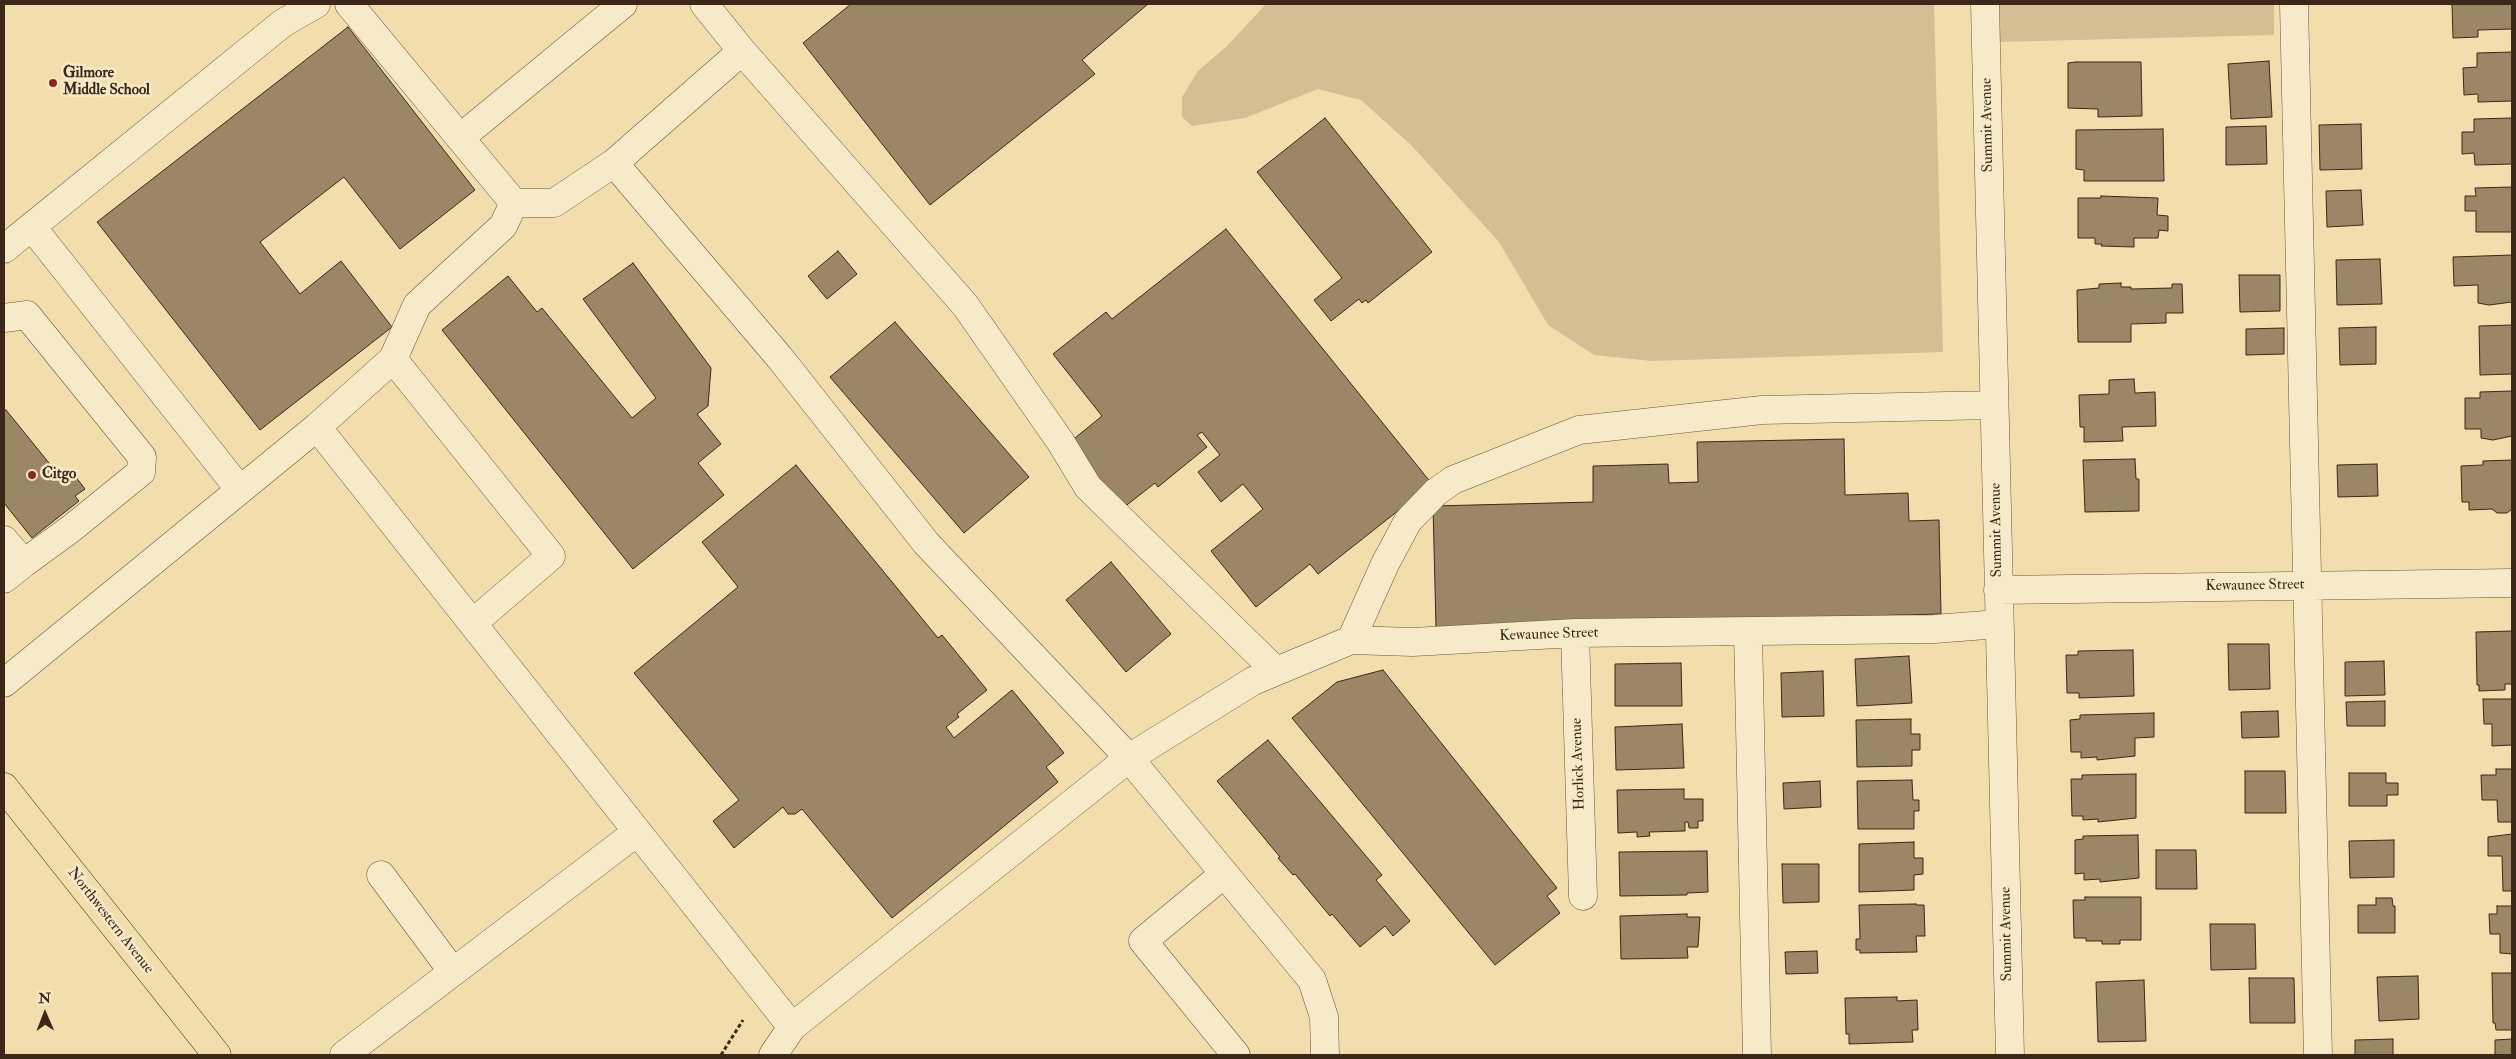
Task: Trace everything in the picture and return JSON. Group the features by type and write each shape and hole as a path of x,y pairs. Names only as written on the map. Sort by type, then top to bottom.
{"main road":[{"name":"Northwestern Avenue","path":"4,787 217,1055"}],"street":[{"path":"4,249 283,23 316,4"},
{"path":"349,4 514,203"},
{"path":"460,138 623,4"},
{"path":"704,4 742,51 965,305 1060,441 1088,487 1276,671"},
{"name":"Summit Avenue","path":"1985,4 2010,1055"},
{"path":"2294,4 2318,1055"},
{"path":"514,203 554,202 614,162 742,51"},
{"path":"614,162 780,358 926,543 1129,758 1312,980 1324,1017 1325,1055"},
{"path":"4,683 317,427 393,359 418,305 503,226 514,203"},
{"path":"32,226 240,490"},
{"path":"4,318 27,315 142,457 141,472 72,528 14,571 4,540"},
{"path":"393,359 552,556 474,622"},
{"path":"1351,640 1385,564 1408,521 1436,492 1453,480 1579,430 1762,410 1994,405"},
{"path":"317,427 474,622 792,1027"},
{"name":"Kewaunee Street","path":"1998,590 2512,583"},
{"name":"Kewaunee Street","path":"773,1055 792,1027 1129,758 1253,681 1351,640 1413,642 1575,633 1934,629 1999,624"},
{"path":"1748,632 1757,1055"},
{"name":"Horlick Avenue","path":"1575,633 1583,896"},
{"path":"344,1055 637,832"},
{"path":"1224,874 1143,941 1236,1055"},
{"path":"381,875 453,972"}],"shaded area":[{"path":"1266,4 1934,4 1943,352 1651,361 1594,355 1548,325 1499,242 1411,145 1361,100 1318,89 1245,118 1192,126 1182,117 1182,97 1198,71 1227,46"},
{"path":"1999,4 2274,4 2274,35 2000,42"}],"building":[{"path":"851,4 1148,4 1082,60 1095,74 930,205 803,43"},
{"path":"2452,4 2512,4 2512,29 2478,30 2478,37 2453,38"},
{"path":"348,27 475,190 400,249 344,177 260,242 300,294 341,261 392,327 260,430 97,222"},
{"path":"2512,52 2512,101 2478,102 2478,94 2464,95 2463,68 2477,67 2477,53"},
{"path":"2269,61 2272,117 2231,119 2228,64"},
{"path":"2141,62 2142,116 2098,117 2098,109 2068,108 2068,63"},
{"path":"1325,118 1432,252 1368,303 1366,300 1362,303 1359,299 1331,321 1314,300 1342,278 1257,172"},
{"path":"2512,118 2512,164 2475,165 2474,153 2462,154 2462,132 2474,132 2474,119"},
{"path":"2361,124 2362,169 2320,170 2319,125"},
{"path":"2266,126 2267,164 2226,165 2226,127"},
{"path":"2163,129 2164,181 2084,181 2084,170 2076,169 2076,130"},
{"path":"2512,187 2512,232 2476,232 2476,211 2465,211 2465,196 2476,196 2475,188"},
{"path":"2361,190 2363,225 2327,227 2326,191"},
{"path":"2101,196 2158,198 2157,215 2168,216 2168,231 2159,230 2158,238 2134,238 2134,247 2101,246 2102,244 2095,244 2095,238 2078,238 2078,198 2101,198"},
{"path":"1226,229 1432,484 1318,574 1310,564 1256,607 1211,551 1263,509 1243,484 1221,502 1198,472 1220,455 1202,432 1197,435 1207,447 1158,487 1155,483 1123,508 1070,442 1102,416 1053,354 1106,312 1112,319"},
{"path":"838,251 857,274 827,299 808,276"},
{"path":"2512,255 2512,302 2489,305 2478,303 2478,285 2454,286 2453,257"},
{"path":"2380,259 2382,304 2337,305 2336,260"},
{"path":"633,263 711,368 708,406 697,414 721,444 698,463 724,495 633,569 442,330 508,276 537,312 542,308 632,418 656,398 583,299"},
{"path":"2239,275 2280,275 2280,311 2240,312"},
{"path":"2121,283 2121,287 2131,287 2131,289 2172,288 2172,284 2182,284 2183,313 2166,313 2166,323 2131,324 2131,342 2078,342 2077,290 2099,288 2099,284"},
{"path":"895,322 1029,477 964,533 830,377"},
{"path":"2512,325 2512,374 2480,375 2479,326"},
{"path":"2376,327 2376,364 2340,365 2339,328"},
{"path":"2284,328 2284,354 2246,355 2246,329"},
{"path":"2134,379 2135,393 2155,392 2156,426 2122,427 2123,441 2084,442 2084,427 2080,427 2079,395 2109,394 2109,380"},
{"path":"2512,391 2512,436 2493,440 2481,438 2481,429 2465,429 2465,398 2480,398 2480,392"},
{"name":"Citgo","path":"6,410 62,479 72,472 85,489 75,496 79,501 32,538 4,503 4,412"},
{"path":"1844,439 1845,495 1908,493 1909,521 1939,520 1941,614 1436,627 1433,506 1593,502 1593,466 1668,464 1669,483 1698,482 1697,442"},
{"path":"2135,459 2136,479 2139,479 2139,511 2085,512 2083,460"},
{"path":"2512,460 2512,509 2507,513 2497,513 2492,509 2469,510 2469,502 2462,502 2461,466 2483,465 2483,461"},
{"path":"2377,464 2378,496 2338,497 2337,465"},
{"path":"796,465 938,638 942,635 987,690 957,714 959,717 946,727 954,738 1012,690 1064,753 1046,767 1058,782 892,918 802,809 795,814 788,814 783,807 734,848 713,821 739,800 634,673 738,587 702,542"},
{"path":"1111,562 1171,634 1126,672 1066,600"},
{"path":"2512,631 2512,684 2505,684 2505,690 2479,691 2479,685 2477,685 2476,632"},
{"path":"2228,644 2269,644 2270,689 2229,690"},
{"path":"2133,650 2134,696 2079,698 2079,693 2067,693 2066,655 2078,655 2078,651"},
{"path":"1909,656 1912,703 1857,706 1855,659"},
{"path":"2384,661 2385,695 2345,696 2345,662"},
{"path":"1681,663 1682,706 1615,706 1615,664"},
{"path":"1383,670 1557,888 1547,896 1560,913 1495,965 1292,718 1337,682"},
{"path":"1823,671 1824,716 1782,717 1781,673"},
{"path":"2483,699 2512,699 2512,745 2492,746 2492,724 2484,724"},
{"path":"2385,701 2385,726 2347,726 2346,702"},
{"path":"2278,711 2279,737 2242,738 2241,712"},
{"path":"2154,713 2154,737 2135,738 2135,756 2097,760 2097,757 2081,758 2081,752 2071,752 2070,720 2080,719 2080,715"},
{"path":"1911,719 1911,734 1920,734 1920,750 1912,750 1912,766 1857,767 1856,720"},
{"path":"1682,724 1684,768 1616,770 1615,727"},
{"path":"1268,740 1382,875 1376,880 1410,921 1393,936 1385,926 1360,947 1332,914 1330,916 1295,874 1293,875 1278,858 1280,857 1217,781"},
{"path":"2496,769 2512,769 2512,822 2498,822 2497,800 2482,800 2481,775 2496,775"},
{"path":"2245,771 2285,771 2286,813 2245,813"},
{"path":"2349,773 2386,773 2386,783 2398,783 2398,795 2387,795 2387,806 2349,806"},
{"path":"2136,774 2136,818 2098,822 2098,819 2083,820 2083,816 2072,816 2071,779 2082,779 2082,775"},
{"path":"1912,780 1913,800 1919,800 1919,811 1914,811 1914,829 1858,829 1857,781"},
{"path":"1820,781 1821,807 1784,809 1783,783"},
{"path":"1684,789 1684,799 1703,799 1703,821 1698,821 1698,828 1689,828 1688,822 1685,822 1685,831 1649,832 1650,836 1637,837 1637,832 1618,833 1617,790"},
{"path":"2512,834 2512,891 2503,891 2502,856 2488,856 2488,837"},
{"path":"2138,835 2139,878 2100,882 2100,879 2084,880 2084,873 2075,874 2075,840 2083,839 2083,836"},
{"path":"2394,840 2394,877 2350,878 2349,841"},
{"path":"1914,842 1914,858 1923,858 1923,874 1914,875 1914,890 1859,892 1859,844"},
{"path":"2156,850 2196,850 2197,889 2156,889"},
{"path":"1707,851 1708,892 1687,893 1687,895 1620,896 1619,852"},
{"path":"1782,864 1819,864 1819,902 1783,903"},
{"path":"2085,897 2141,897 2141,940 2120,940 2120,944 2102,944 2102,941 2086,941 2086,938 2074,938 2073,900 2085,900"},
{"path":"2376,898 2392,898 2393,906 2395,906 2395,933 2358,933 2358,905 2376,905"},
{"path":"1859,905 1924,905 1925,936 1916,936 1917,952 1860,953 1860,950 1856,950 1856,939 1860,939"},
{"path":"2497,906 2512,906 2512,954 2500,953 2500,934 2490,934 2489,914 2497,914"},
{"path":"1687,914 1687,917 1700,917 1698,947 1687,947 1688,958 1621,959 1620,916"},
{"path":"2210,924 2255,924 2256,969 2211,970"},
{"path":"1817,951 1818,973 1786,974 1785,952"},
{"path":"2492,973 2512,973 2512,1030 2496,1030 2495,1023 2493,1023"},
{"path":"2418,976 2419,1019 2379,1021 2377,977"},
{"path":"2249,978 2294,978 2295,1023 2250,1023"},
{"path":"2144,980 2146,1041 2098,1042 2096,982"},
{"path":"1897,997 1897,1001 1917,1000 1918,1030 1912,1030 1913,1042 1849,1044 1849,1034 1846,1034 1845,998"},
{"path":"2393,1039 2393,1055 2355,1055 2355,1040"},
{"path":"2512,1039 2512,1055 2495,1055 2495,1040"}],"place":[{"name":"Gilmore Middle School","path":"53,83"},
{"name":"Citgo","path":"32,475"}]}
